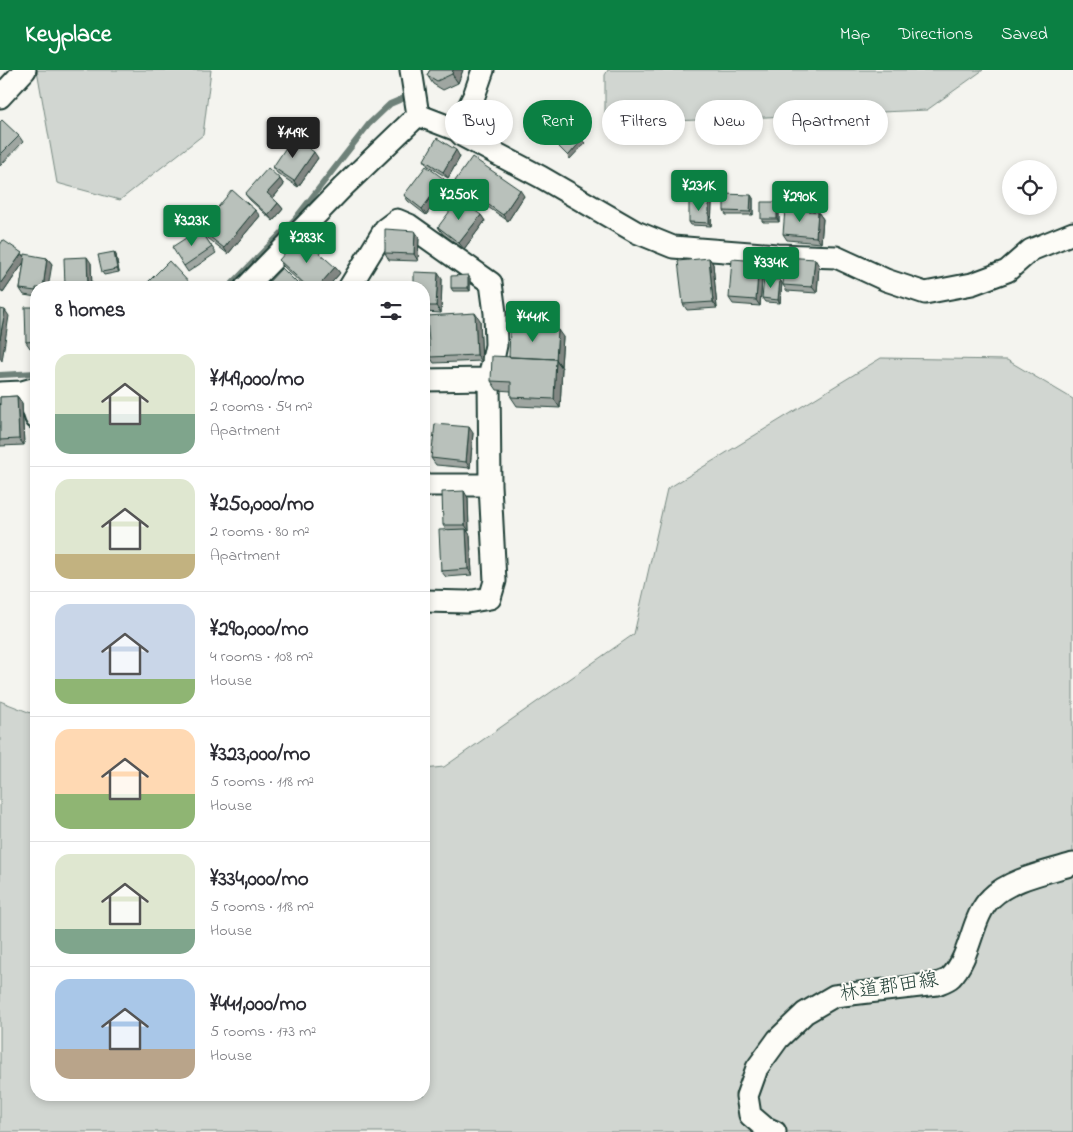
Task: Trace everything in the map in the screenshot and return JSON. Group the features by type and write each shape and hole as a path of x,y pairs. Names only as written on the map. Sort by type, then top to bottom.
{"street":[{"path":"0,97 25,70"},
{"path":"412,70 418,115"},
{"path":"472,100 483,70"},
{"path":"418,115 445,126"},
{"path":"252,281 418,115"},
{"path":"480,145 541,177 636,232 672,247 777,255 836,256 886,280 925,293 972,284 1007,271 1031,250 1073,233"},
{"path":"353,281 385,229 397,220 409,225 491,283 495,312 496,345 489,378 490,485 495,581 490,598 466,602 430,601"},
{"path":"430,380 489,378"},
{"path":"0,393 30,389"},
{"path":"430,485 490,485"},
{"name":"林道郡田線","path":"775,1132 764,1127 750,1115 747,1096 757,1068 778,1039 805,1013 834,996 938,984 950,978 959,966 982,910 992,897 1012,884 1073,864"}],"shaded area":[{"path":"37,70 211,70 203,135 120,200 57,183"},
{"path":"608,70 983,70 927,110 888,112 888,100 773,100 773,117 763,117 763,100 695,100 695,120 685,121 685,100 605,100 605,75"},
{"path":"881,358 1007,360 1073,399 1073,1132 0,1132 0,701 30,713 30,1101 430,1101 430,768 444,767 634,634 667,489"}],"building":[{"path":"430,70 453,70 452,74 437,81 427,75"},
{"path":"2,120 19,136 0,155 0,122"},
{"path":"293,137 314,152 294,181 273,167"},
{"path":"437,138 445,145 456,150 443,172 424,160"},
{"path":"561,145 578,145 568,156 559,147"},
{"path":"472,157 520,190 503,215 455,181"},
{"path":"426,166 444,179 422,209 404,195"},
{"path":"268,168 280,179 267,193 278,203 268,215 245,194"},
{"path":"232,190 255,210 224,248 200,229"},
{"path":"724,194 751,195 750,212 724,211"},
{"path":"459,199 481,215 459,243 438,227"},
{"path":"689,201 709,201 709,223 689,222"},
{"path":"761,202 777,202 777,219 761,219"},
{"path":"785,209 818,212 816,237 783,234"},
{"path":"200,229 212,247 184,266 172,247"},
{"path":"385,229 415,231 414,254 385,253"},
{"path":"300,236 335,267 323,281 302,281 279,260"},
{"path":"3,240 22,253 0,284 0,245"},
{"path":"114,252 117,269 102,272 98,255"},
{"path":"25,254 47,258 44,281 30,281 30,290 20,289"},
{"path":"87,257 88,281 65,281 64,258"},
{"path":"785,257 815,259 812,287 783,285"},
{"path":"709,258 713,302 683,304 678,261"},
{"path":"732,259 759,261 756,300 729,298"},
{"path":"169,261 188,281 149,281"},
{"path":"282,268 295,281 270,281"},
{"path":"414,272 438,273 436,306 430,306 430,281 414,281"},
{"path":"468,275 468,288 451,288 451,276"},
{"path":"764,279 780,280 778,300 762,298"},
{"path":"25,307 30,307 30,342 26,342"},
{"path":"0,309 5,310 0,339"},
{"path":"475,313 477,355 430,357 430,316"},
{"path":"510,328 558,330 556,360 509,357"},
{"path":"492,356 556,359 554,399 511,397 511,382 491,381"},
{"path":"17,396 19,439 0,440 0,397"},
{"path":"435,424 469,427 466,462 431,458"},
{"path":"464,491 465,525 443,525 442,492"},
{"path":"466,529 468,569 441,571 439,530"}],"waterway":[{"path":"235,281 295,219 369,124 390,104 411,95"},
{"path":"0,375 30,373"}]}
